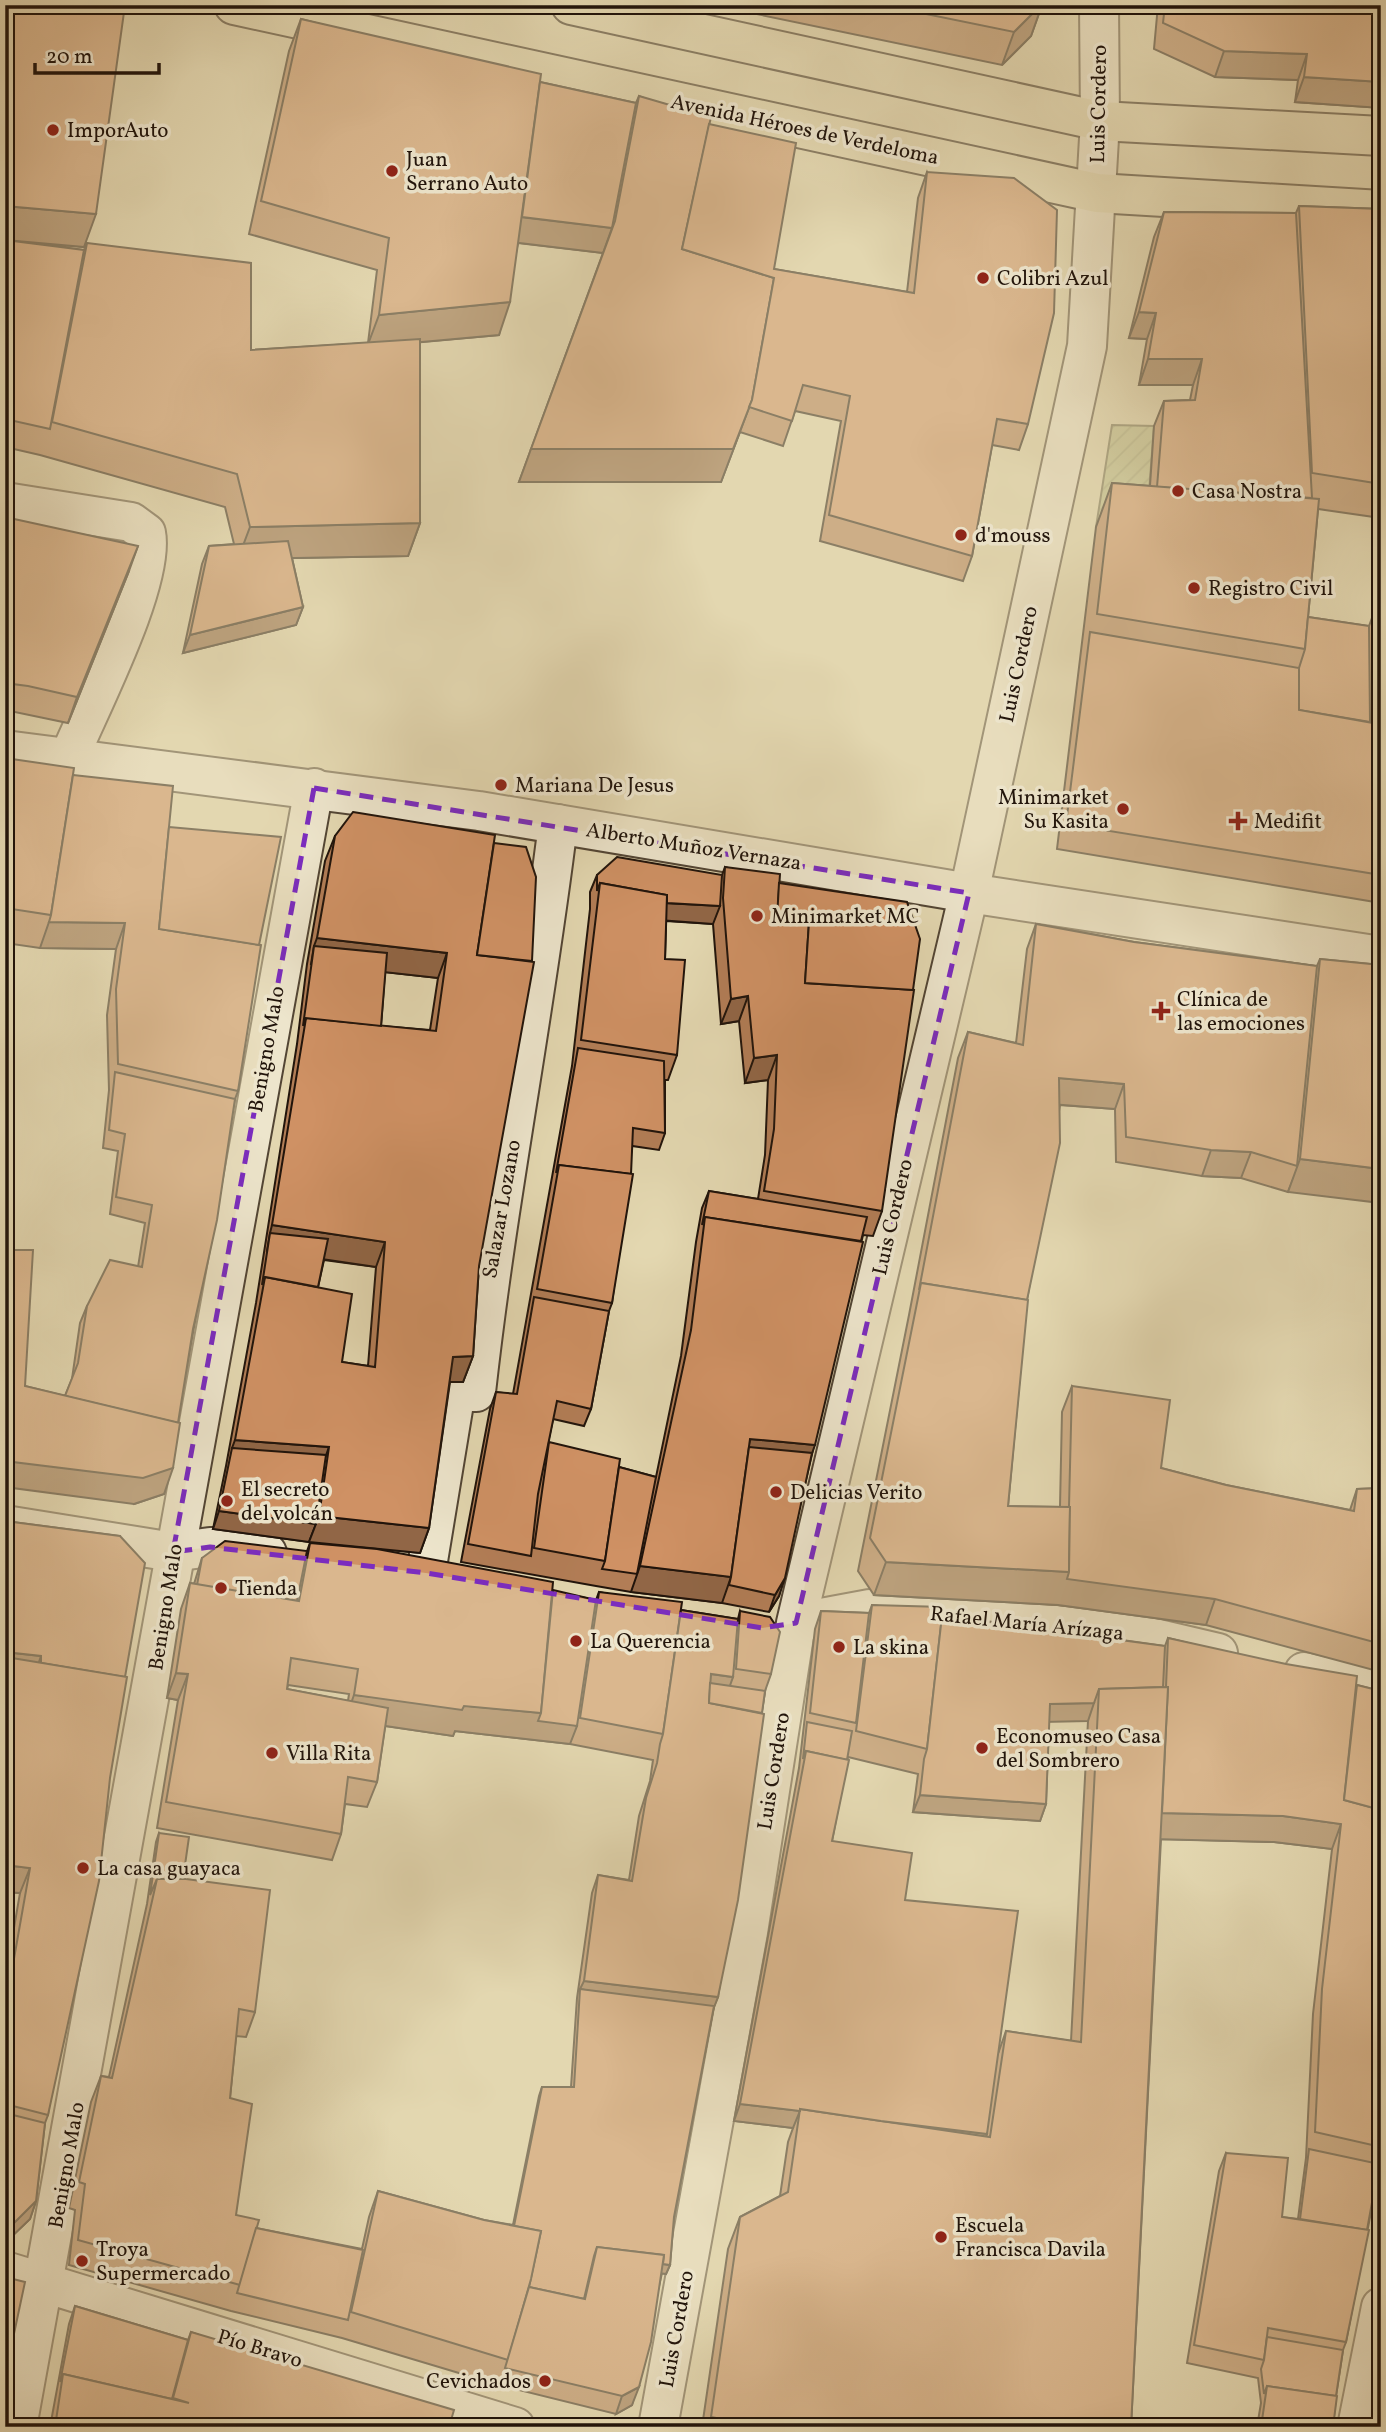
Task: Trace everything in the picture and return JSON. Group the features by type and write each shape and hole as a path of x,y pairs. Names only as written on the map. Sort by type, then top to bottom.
{"main road":[{"name":"Avenida Héroes de Verdeloma","path":"246,6 1097,193 1381,210"},
{"path":"582,6 1100,121 1381,136"}],"street":[{"name":"Luis Cordero","path":"658,2427 748,1932 779,1625 969,893 1087,346 1100,121 1099,5"},
{"path":"326,64 334,27"},
{"path":"461,96 467,55"},
{"path":"662,137 669,99"},
{"path":"5,502 131,522 146,533 148,555 140,590 68,760"},
{"name":"Alberto Muñoz Vernaza","path":"5,750 68,760 314,788 558,824 969,893 1381,956"},
{"name":"Benigno Malo","path":"18,2427 173,1552 314,788"},
{"name":"Salazar Lozano","path":"426,1573 456,1391 476,1392 488,1281 541,961 558,824"},
{"path":"5,1525 173,1552 210,1546 304,1558"},
{"path":"386,1568 466,1579"},
{"name":"Rafael María Arízaga","path":"779,1625 870,1609 1025,1620 1124,1631 1381,1690"},
{"name":"Pío Bravo","path":"5,2270 515,2427"},
{"path":"1357,2427 1381,2307"}],"highlighted area":[{"path":"314,788 969,893 796,1623 762,1628 426,1573 210,1547 173,1552"}],"green space":[{"path":"1112,425 1154,426 1146,531 1096,527"}],"building":[{"name":"ImporAuto","path":"5,5 125,5 96,214 5,206"},
{"path":"882,5 1041,5 1014,32"},
{"path":"1165,5 1381,5 1381,82 1304,77 1307,54 1224,51 1163,23"},
{"name":"Juan Serrano Auto","path":"301,19 541,74 510,302 379,315 389,238 261,201"},
{"path":"540,82 636,103 612,228 522,217"},
{"path":"639,96 711,117 682,249 774,278 752,400 733,449 531,449 615,221"},
{"path":"709,124 796,143 774,269 914,293 927,172 1014,178 1057,210 1054,313 1028,424 997,419 972,556 829,515 850,396 803,385 792,421 749,407 774,278 682,249"},
{"path":"1299,206 1381,209 1381,484 1312,473"},
{"path":"1164,212 1296,213 1312,498 1157,487 1164,401 1195,400 1202,359 1148,359 1156,313 1139,312"},
{"path":"5,240 84,250 50,429 5,419"},
{"path":"87,243 251,263 251,350 420,339 420,523 250,527 237,474 52,422"},
{"name":"Registro Civil","path":"1112,483 1319,499 1305,649 1097,614"},
{"path":"5,517 138,546 77,697 5,683"},
{"path":"288,541 303,607 190,635 209,546"},
{"path":"1308,617 1369,626 1370,722 1299,710 1299,668 1305,649"},
{"path":"1372,618 1381,620 1381,875 1066,824 1090,632 1299,668 1299,710 1373,723"},
{"path":"5,758 74,768 51,915 5,908"},
{"path":"73,775 173,786 159,929 261,945 238,1091 118,1064 116,989 125,923 49,922"},
{"path":"353,812 495,835 477,955 534,962 479,1266 473,1356 453,1357 429,1528 319,1516 329,1447 235,1440 265,1277 352,1294 342,1362 375,1367 385,1242 272,1225 306,1018 436,1031 447,953 317,938 335,836"},
{"path":"169,827 281,837 259,945 159,929"},
{"path":"494,843 526,847 536,877 532,961 477,955"},
{"path":"617,857 722,875 720,906 667,903 667,895 600,883 597,891 597,875"},
{"path":"725,867 780,874 777,919 809,922 805,983 914,990 882,1211 764,1191 774,1129 777,1055 754,1058 748,996 731,999 723,898"},
{"path":"600,883 667,895 665,959 685,960 677,1055 581,1040"},
{"path":"779,883 907,902 920,939 913,990 805,983 809,922 777,919"},
{"path":"1036,924 1134,942 1317,966 1297,1166 1251,1152 1211,1150 1126,1137 1124,1084 1059,1078 1060,1143 1027,1300 921,1283 919,1290 968,1032 1023,1045"},
{"path":"314,946 387,953 381,1026 306,1018 303,1026"},
{"path":"1320,959 1381,965 1381,1169 1300,1159"},
{"path":"578,1048 664,1061 665,1133 633,1128 631,1174 559,1165 556,1173"},
{"path":"115,1072 235,1099 217,1220 193,1329 178,1423 65,1396 78,1363 87,1306 110,1260 142,1267 152,1205 116,1197 125,1134 109,1130"},
{"path":"559,1165 633,1174 612,1303 537,1289"},
{"path":"709,1191 867,1217 861,1241 705,1217 702,1225"},
{"path":"705,1217 863,1242 815,1445 750,1439 731,1577 640,1566 691,1330"},
{"path":"270,1233 328,1239 318,1287 265,1277 262,1285"},
{"path":"5,1250 33,1250 25,1386 180,1423 173,1468 143,1478 5,1461"},
{"path":"921,1283 1028,1300 1008,1506 1070,1507 1069,1572 886,1562 870,1538"},
{"path":"534,1297 609,1311 591,1409 557,1401 538,1494 531,1556 468,1544 496,1392 517,1394"},
{"path":"1072,1386 1170,1400 1161,1468 1226,1485 1354,1511 1357,1489 1381,1488 1381,1644 1215,1599 1067,1579"},
{"path":"549,1442 620,1459 605,1561 534,1548"},
{"path":"749,1447 812,1453 785,1578 775,1595 729,1585"},
{"path":"232,1448 326,1455 316,1524 219,1511"},
{"path":"619,1467 656,1477 637,1574 602,1569"},
{"path":"5,1521 120,1536 145,1563 125,1677 41,1663 41,1656 5,1652"},
{"path":"225,1541 307,1551 297,1601 197,1585 202,1558"},
{"path":"310,1543 377,1549 553,1582 541,1713 464,1706 462,1710 354,1695 358,1669 291,1658 287,1689 388,1708 377,1782 348,1777 341,1834 166,1802 188,1674 176,1673 190,1583 299,1601"},
{"path":"553,1590 596,1600 577,1726 538,1721"},
{"path":"599,1592 682,1602 663,1734 580,1718"},
{"path":"872,1605 943,1607 927,1749 856,1731"},
{"path":"681,1610 738,1619 733,1677 711,1674 709,1703 764,1714 738,1900 718,1997 584,1981 598,1875 632,1881 646,1798 663,1734"},
{"path":"740,1611 770,1617 780,1632 771,1674 736,1669"},
{"path":"821,1611 869,1613 856,1723 810,1713"},
{"name":"Economuseo Casa del Sombrero","path":"942,1616 1165,1646 1163,1687 1099,1689 1094,1703 1050,1704 1046,1804 920,1795"},
{"path":"1168,1638 1286,1664 1357,1676 1344,1800 1381,1810 1381,2147 1315,2132 1322,1989 1341,1824 1283,1816 1162,1813"},
{"path":"12,1658 127,1677 110,1778 99,1881 48,2115 5,2104 5,1986 9,1987 30,1868 5,1865 5,1681"},
{"path":"710,1683 765,1691 762,1713 709,1703"},
{"path":"1357,1685 1381,1691 1381,1810 1344,1800"},
{"name":"Escuela Francisca Davila","path":"1168,1687 1131,2427 763,2427 711,2417 740,2217 788,2192 800,2109 990,2137 1006,2031 1081,2042 1099,1689"},
{"path":"807,1722 852,1731 847,1760 806,1751 803,1759"},
{"path":"806,1751 849,1760 832,1841 912,1853 905,1900 1018,1911 987,2134 800,2109 740,2104"},
{"path":"159,1833 189,1837 183,1879 157,1879 150,1895"},
{"path":"157,1879 186,1879 270,1890 255,2012 239,2009 230,2098 252,2104 236,2215 259,2220 240,2285 78,2240 85,2184 79,2182 101,2076 112,2078"},
{"path":"580,1989 714,2006 674,2217 670,2265 663,2264 664,2255 597,2247 584,2299 529,2287 541,2231 514,2226 542,2087 574,2087"},
{"path":"5,2113 45,2123 36,2201 13,2224 5,2222"},
{"path":"1309,2149 1379,2164 1367,2230 1300,2219"},
{"path":"1226,2153 1288,2158 1282,2217 1369,2230 1346,2342 1268,2328 1264,2360 1194,2345"},
{"path":"378,2191 484,2220 541,2231 531,2279 508,2360 351,2312"},
{"path":"256,2228 363,2250 348,2320 237,2293"},
{"path":"597,2247 664,2255 651,2342 639,2387 622,2396 505,2368 529,2287 585,2299"},
{"path":"5,2277 25,2282 5,2376"},
{"path":"75,2306 188,2340 172,2399 63,2374 60,2382"},
{"path":"191,2332 454,2410 449,2427 55,2427 63,2374 189,2403 173,2398"},
{"path":"1267,2337 1343,2350 1336,2396 1267,2386 1264,2394 1261,2369"},
{"path":"1267,2386 1337,2396 1333,2427 1261,2427"}],"place":[{"name":"ImporAuto","path":"53,130"},
{"name":"Juan Serrano Auto","path":"392,171"},
{"name":"Colibri Azul","path":"983,278"},
{"name":"Casa Nostra","path":"1178,491"},
{"name":"d'mouss","path":"961,535"},
{"name":"Registro Civil","path":"1194,588"},
{"name":"Mariana De Jesus","path":"501,785"},
{"name":"Minimarket Su Kasita","path":"1123,809"},
{"name":"Medifit","path":"1238,821"},
{"name":"Minimarket MC","path":"757,916"},
{"name":"Clínica de las emociones","path":"1161,1011"},
{"name":"Delicias Verito","path":"776,1492"},
{"name":"El secreto del volcán","path":"227,1501"},
{"name":"Tienda","path":"221,1588"},
{"name":"La Querencia","path":"576,1641"},
{"name":"La skina","path":"839,1647"},
{"name":"Economuseo Casa del Sombrero","path":"982,1748"},
{"name":"Villa Rita","path":"272,1753"},
{"name":"La casa guayaca","path":"83,1868"},
{"name":"Escuela Francisca Davila","path":"941,2237"},
{"name":"Troya Supermercado","path":"82,2261"},
{"name":"Cevichados","path":"545,2381"}]}
